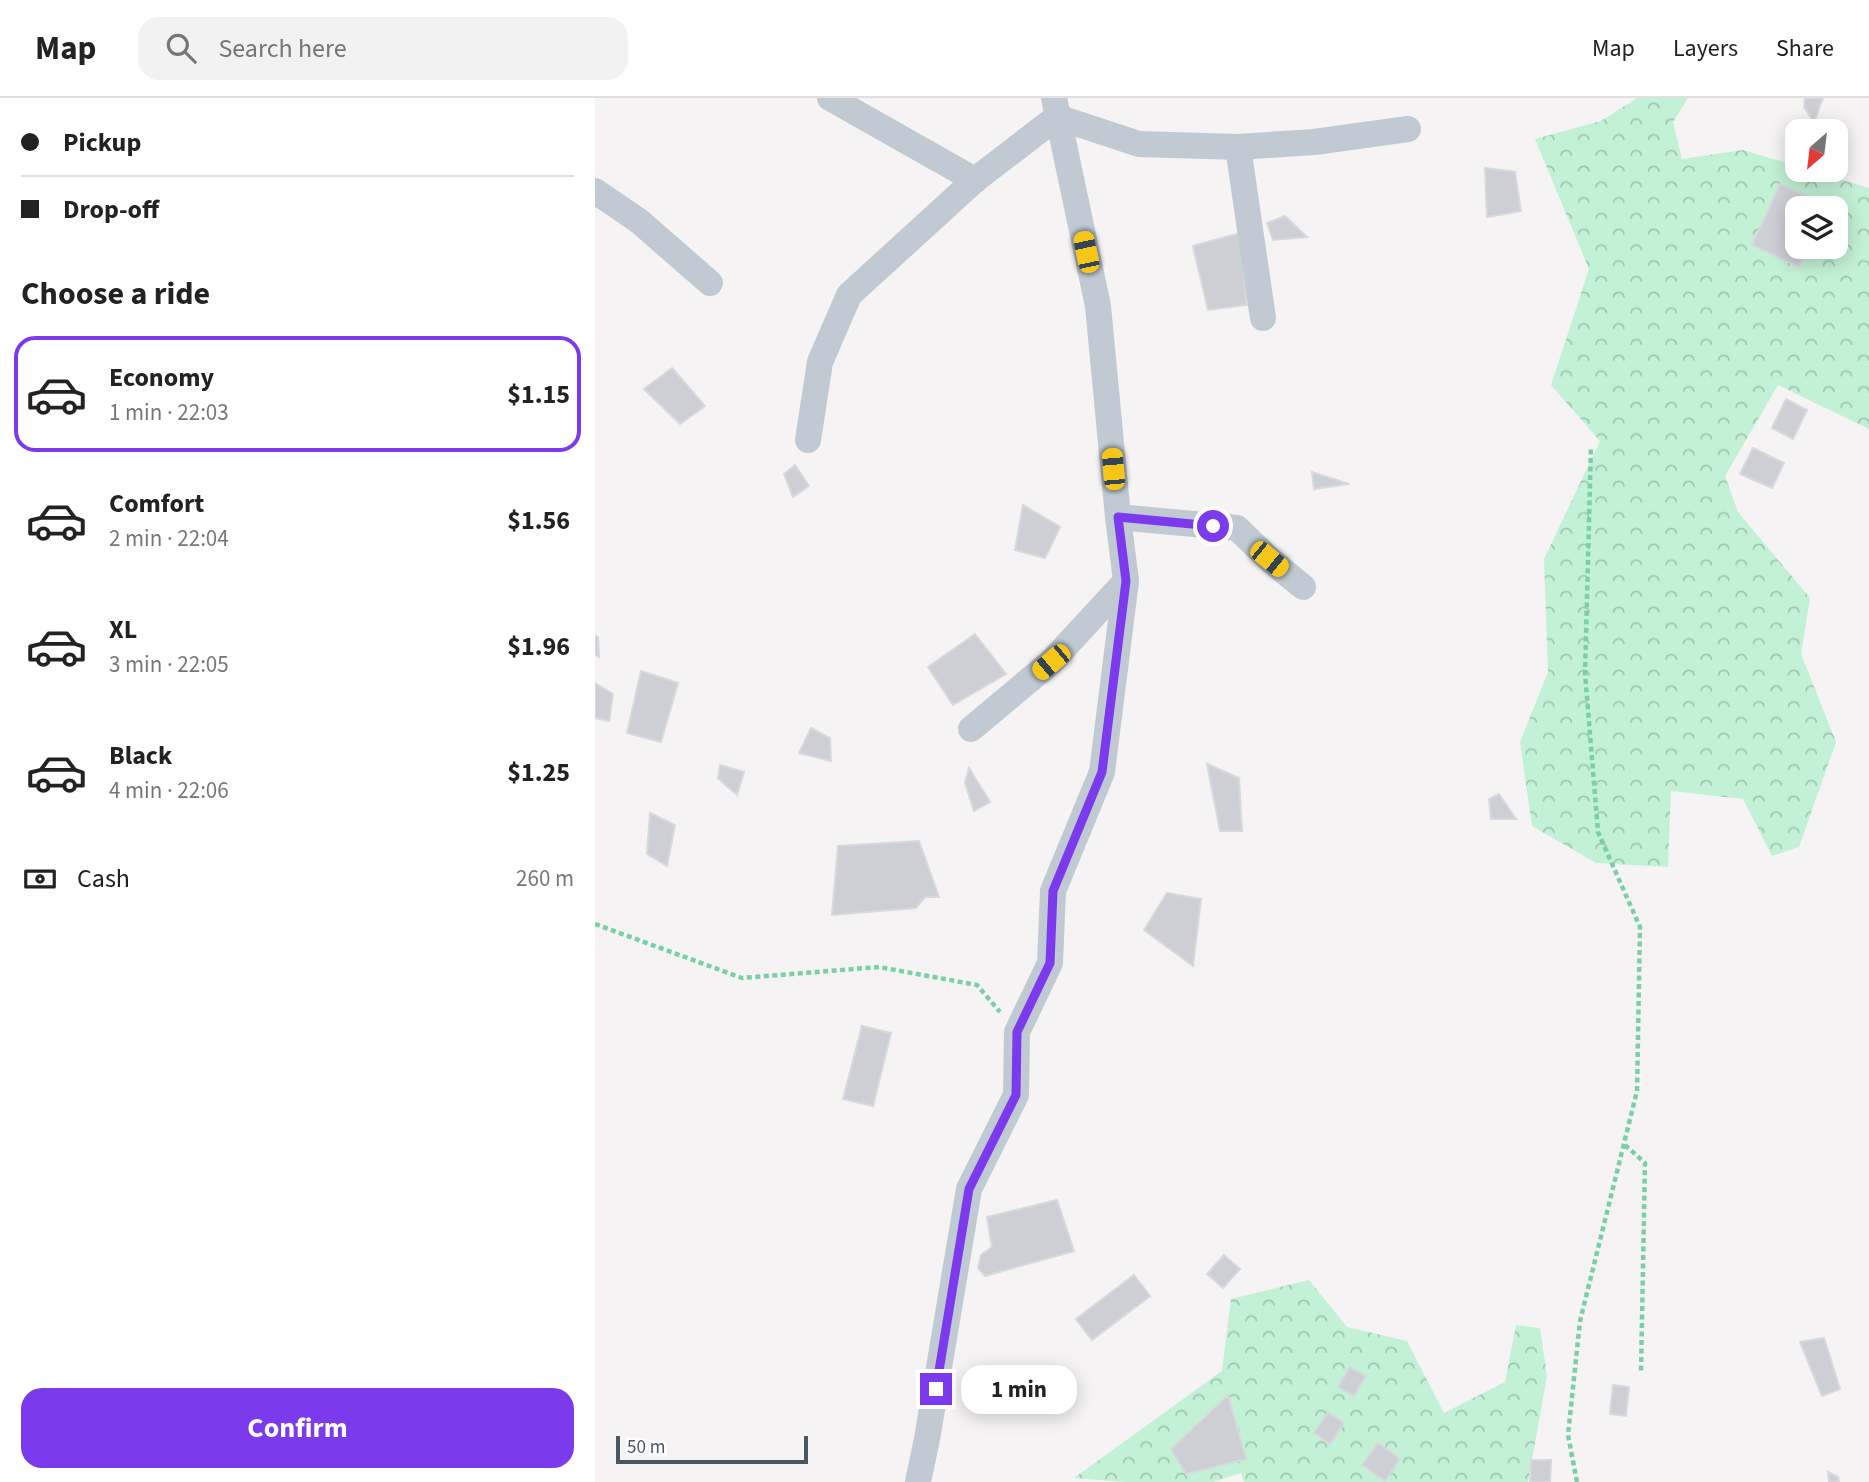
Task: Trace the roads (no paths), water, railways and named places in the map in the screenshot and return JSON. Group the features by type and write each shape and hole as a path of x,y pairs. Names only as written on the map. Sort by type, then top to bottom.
{"street":[{"path":"830,98 975,180"},
{"path":"808,440 820,362 849,295 1056,108"},
{"path":"1056,108 1139,144 1238,147 1314,142 1408,129"},
{"path":"918,1482 969,1189 1016,1095 1017,1032 1050,963 1053,891 1102,772 1126,581 1098,306 1056,108"},
{"path":"1238,147 1263,318"},
{"path":"595,191 639,221 710,283"},
{"path":"1118,517 1237,528 1303,587"},
{"path":"971,729 1051,662 1126,581"}]}
